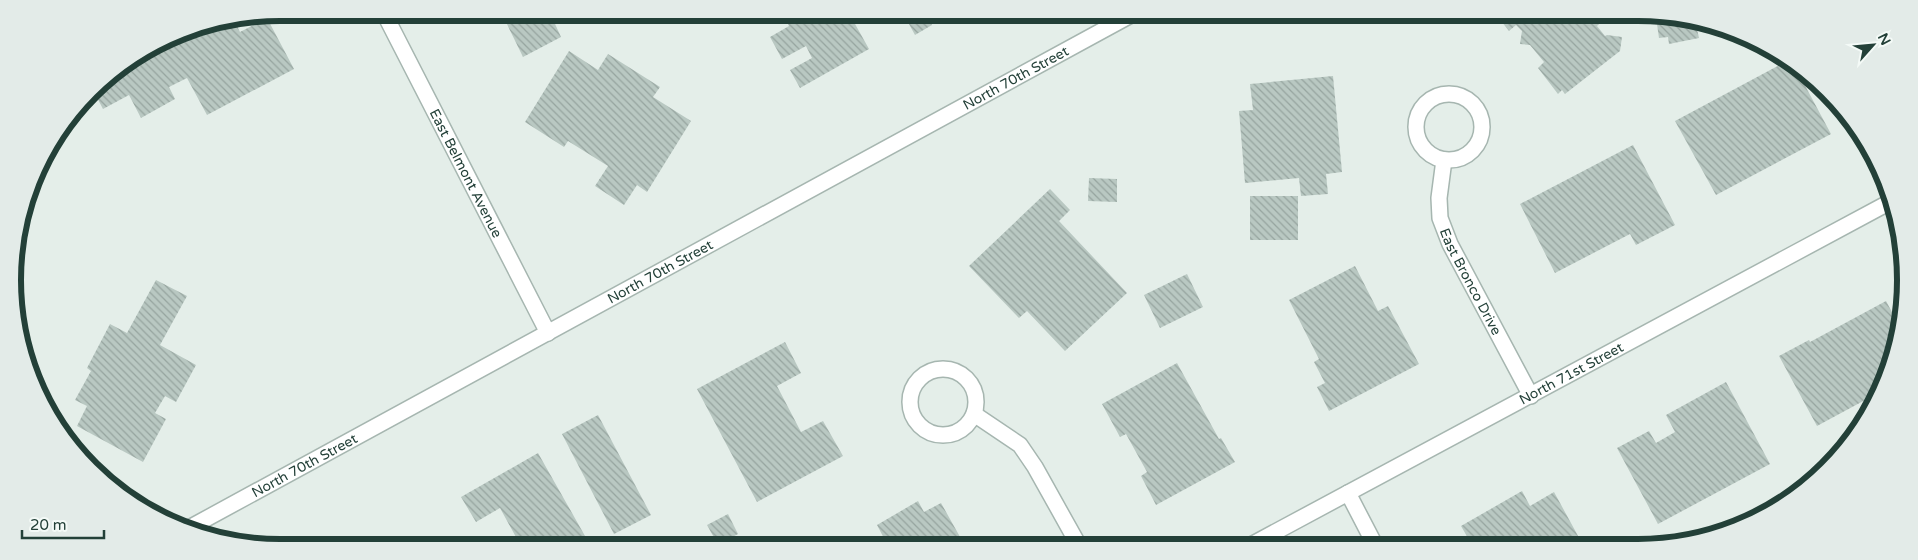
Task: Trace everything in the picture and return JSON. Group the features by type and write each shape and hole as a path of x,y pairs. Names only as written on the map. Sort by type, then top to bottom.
{"street":[{"name":"East Belmont Avenue","path":"388,21 548,332"},
{"name":"North 70th Street","path":"196,524 1120,21"},
{"path":"1450,94 1461,96 1470,101 1477,109 1481,119 1482,130 1479,140 1465,156 1444,160 1424,149 1418,140 1416,118 1421,108 1429,100 1439,95 1450,94"},
{"name":"East Bronco Drive","path":"1444,160 1439,198 1440,218 1450,244 1531,396"},
{"name":"North 71st Street","path":"1263,539 1885,205"},
{"path":"944,368 954,370 970,383 975,393 976,404 974,414 968,424 949,434 927,431 919,424 912,409 912,393 916,382 933,370 944,368"},
{"path":"974,414 1020,445 1036,467 1075,539"},
{"path":"1348,493 1373,539"}],"building":[{"path":"505,21 554,21 561,37 523,57"},
{"path":"786,21 853,21 869,49 800,88 790,70 812,58 806,46 782,59 770,37 789,26"},
{"path":"907,21 930,21 932,25 915,35"},
{"path":"1501,21 1597,21 1599,24 1597,26 1605,36 1622,37 1620,51 1565,94 1562,90 1558,94 1538,68 1544,62 1530,45 1520,44 1522,31 1516,25 1509,31"},
{"path":"259,22 269,22 294,69 207,115 187,78 169,87 175,99 141,118 129,95 103,109 97,97 109,85 136,65 181,41 213,30 236,25 240,32"},
{"path":"1657,22 1697,28 1699,38 1669,44 1668,37 1659,38"},
{"path":"569,51 598,70 608,54 660,87 653,97 691,121 647,192 637,185 624,205 595,186 608,166 568,141 564,147 525,122"},
{"path":"1781,64 1802,79 1831,134 1716,195 1675,121"},
{"path":"1333,76 1342,172 1326,174 1328,194 1301,196 1299,178 1245,183 1239,111 1253,110 1250,84"},
{"path":"1633,145 1675,225 1636,245 1630,234 1555,273 1520,204"},
{"path":"1089,178 1117,179 1117,202 1088,201"},
{"path":"1050,189 1070,210 1059,221 1127,293 1065,351 1027,311 1019,318 969,266"},
{"path":"1250,196 1298,196 1298,240 1250,240"},
{"path":"1355,266 1378,311 1388,306 1419,364 1329,411 1317,387 1325,383 1314,362 1319,359 1289,300"},
{"path":"1187,274 1203,307 1160,328 1144,295"},
{"path":"156,280 187,296 160,345 196,365 176,402 165,396 155,413 166,419 143,462 77,426 87,406 75,400 91,371 87,368 110,324 127,333"},
{"path":"1886,301 1894,317 1883,363 1867,399 1817,426 1779,356 1809,340 1810,342"},
{"path":"785,342 801,373 777,386 801,432 823,421 843,456 757,502 697,389"},
{"path":"1177,363 1219,439 1221,438 1235,462 1156,505 1141,476 1147,472 1126,434 1120,437 1102,404"},
{"path":"1726,382 1770,464 1658,524 1617,448 1649,431 1656,443 1675,432 1666,415"},
{"path":"598,415 651,515 614,534 562,434"},
{"path":"538,453 587,539 517,539 500,508 476,522 461,497"},
{"path":"1522,491 1530,506 1554,492 1580,539 1469,539 1461,526"},
{"path":"918,501 924,512 941,503 961,539 884,539 877,525"},
{"path":"728,514 738,534 729,539 715,539 707,525"}]}
